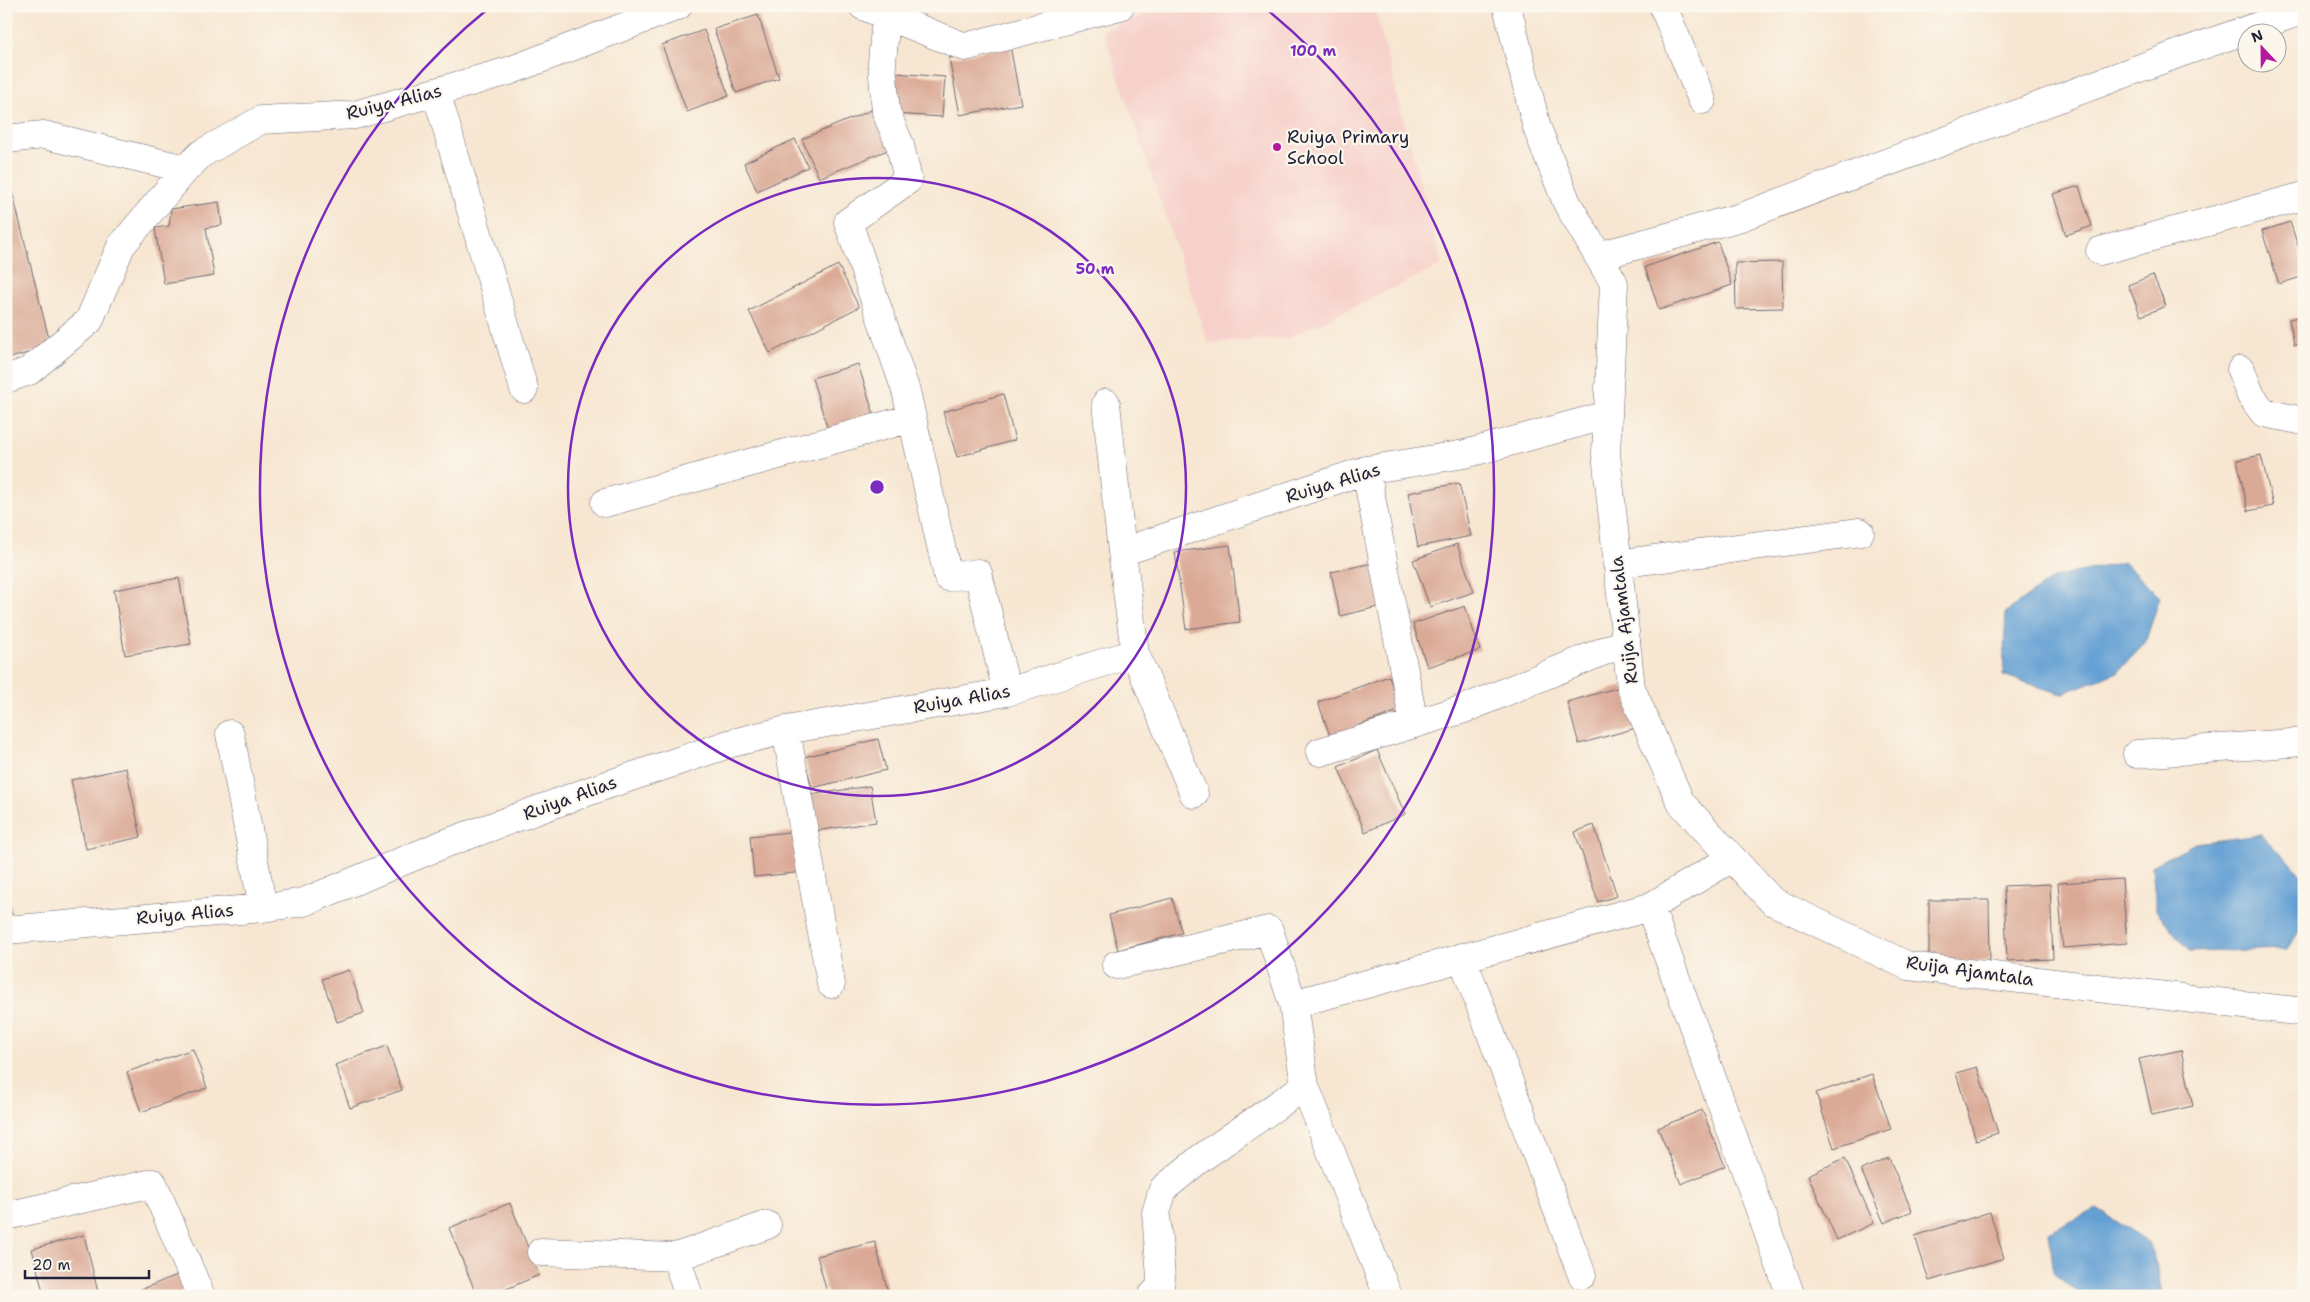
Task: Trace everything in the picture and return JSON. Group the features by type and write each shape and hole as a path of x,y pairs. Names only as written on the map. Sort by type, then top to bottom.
{"street":[{"name":"Ruiya Alias","path":"6,379 29,370 90,321 122,246 186,168 201,154 261,120 355,115 510,71 678,6"},
{"path":"874,11 965,47 1120,6"},
{"name":"Ruija Ajamtala","path":"1507,6 1537,128 1567,203 1614,283 1606,454 1631,688 1681,803 1772,901 1908,966 2304,1012"},
{"path":"1663,6 1702,100"},
{"path":"1598,256 1741,217 2174,55 2304,10"},
{"path":"874,11 882,63 886,112 900,145 908,180 848,222 906,391 948,577 978,573 1006,692"},
{"path":"436,92 524,390"},
{"path":"6,139 44,135 186,168"},
{"path":"2100,251 2304,196"},
{"path":"2241,370 2252,396 2264,413 2304,420"},
{"path":"1106,403 1135,653 1194,794"},
{"name":"Ruiya Alias","path":"1122,552 1366,470 1465,454 1608,415"},
{"path":"605,503 912,418"},
{"path":"1366,470 1414,724"},
{"path":"1617,564 1860,532"},
{"path":"1320,752 1464,709 1626,642"},
{"name":"Ruiya Alias","path":"6,930 263,908 304,902 444,844 598,788 732,743 786,730 1006,692 1135,653"},
{"path":"786,730 831,984"},
{"path":"230,734 263,908"},
{"path":"2137,754 2304,742"},
{"path":"1293,1004 1650,907 1732,858"},
{"path":"1650,907 1791,1296"},
{"path":"1116,966 1269,930 1293,1004 1305,1086 1388,1296"},
{"path":"1462,957 1582,1275"},
{"path":"1152,1296 1160,1287 1161,1277 1156,1214 1163,1189 1201,1158 1305,1086"},
{"path":"6,1216 154,1183 201,1296"},
{"path":"541,1252 676,1258 767,1225"},
{"path":"676,1258 689,1296"}],"shaded area":[{"name":"Ruiya Primary School","path":"1168,6 1374,6 1442,265 1288,338 1208,343 1103,30"}],"water":[{"path":"2124,562 2160,597 2145,643 2118,672 2061,694 2003,675 2006,612 2053,578"},
{"path":"2261,835 2304,876 2303,925 2288,949 2189,952 2156,910 2152,866 2195,843"},
{"path":"2097,1209 2150,1243 2164,1295 2083,1296 2054,1274 2049,1232"}],"building":[{"path":"758,15 779,78 736,93 714,29"},
{"path":"704,30 729,96 687,112 662,45"},
{"path":"1010,46 1021,104 960,115 949,58"},
{"path":"896,73 945,77 942,117 893,114"},
{"path":"879,107 895,147 819,178 802,139"},
{"path":"795,139 808,167 757,191 744,163"},
{"path":"10,183 51,347 6,359 6,184"},
{"path":"2079,186 2092,226 2066,235 2053,194"},
{"path":"219,202 222,225 206,228 214,276 164,284 155,228 169,226 171,209"},
{"path":"2290,222 2304,264 2304,276 2279,284 2262,231"},
{"path":"1718,242 1732,285 1659,310 1645,267"},
{"path":"1782,262 1783,308 1736,309 1735,263"},
{"path":"838,265 859,307 770,353 749,311"},
{"path":"2153,275 2166,306 2141,316 2128,285"},
{"path":"2304,316 2304,343 2294,345 2289,319"},
{"path":"858,364 874,415 828,430 812,378"},
{"path":"1003,394 1015,440 957,457 943,412"},
{"path":"2261,455 2273,506 2248,511 2237,460"},
{"path":"1459,483 1471,536 1418,547 1408,493"},
{"path":"1457,544 1474,592 1430,607 1413,560"},
{"path":"1230,545 1240,622 1186,629 1175,552"},
{"path":"1373,563 1382,606 1340,616 1331,572"},
{"path":"179,578 191,644 125,655 114,590"},
{"path":"1465,606 1480,650 1427,667 1413,624"},
{"path":"1389,676 1401,710 1330,736 1318,702"},
{"path":"1623,686 1636,728 1579,744 1567,702"},
{"path":"878,739 886,770 812,788 804,757"},
{"path":"1377,750 1405,814 1365,832 1338,767"},
{"path":"126,768 141,837 86,849 71,780"},
{"path":"870,786 876,822 815,831 809,795"},
{"path":"1594,825 1617,896 1598,902 1575,832"},
{"path":"800,831 805,872 754,877 750,836"},
{"path":"2122,879 2127,943 2063,948 2058,883"},
{"path":"6,881 12,918 6,918"},
{"path":"2050,884 2053,959 2007,961 2004,886"},
{"path":"1172,898 1182,933 1118,950 1109,915"},
{"path":"1929,900 1989,900 1990,961 1929,961"},
{"path":"349,970 364,1013 337,1022 322,979"},
{"path":"387,1046 402,1090 350,1108 335,1065"},
{"path":"193,1049 207,1088 141,1112 127,1072"},
{"path":"2181,1050 2193,1106 2152,1115 2139,1059"},
{"path":"1977,1067 1998,1133 1976,1140 1956,1073"},
{"path":"1872,1074 1891,1129 1834,1148 1816,1093"},
{"path":"1702,1110 1725,1166 1681,1184 1658,1128"},
{"path":"1845,1158 1874,1223 1837,1240 1808,1175"},
{"path":"1889,1158 1912,1211 1884,1223 1861,1170"},
{"path":"510,1203 539,1275 490,1296 477,1296 449,1228"},
{"path":"1990,1212 2004,1258 1929,1281 1915,1236"},
{"path":"84,1235 99,1296 44,1296 32,1249"},
{"path":"875,1242 889,1296 828,1296 817,1256"},
{"path":"182,1273 191,1296 125,1296"}],"place":[{"name":"Ruiya Primary School","path":"1277,147"}]}
